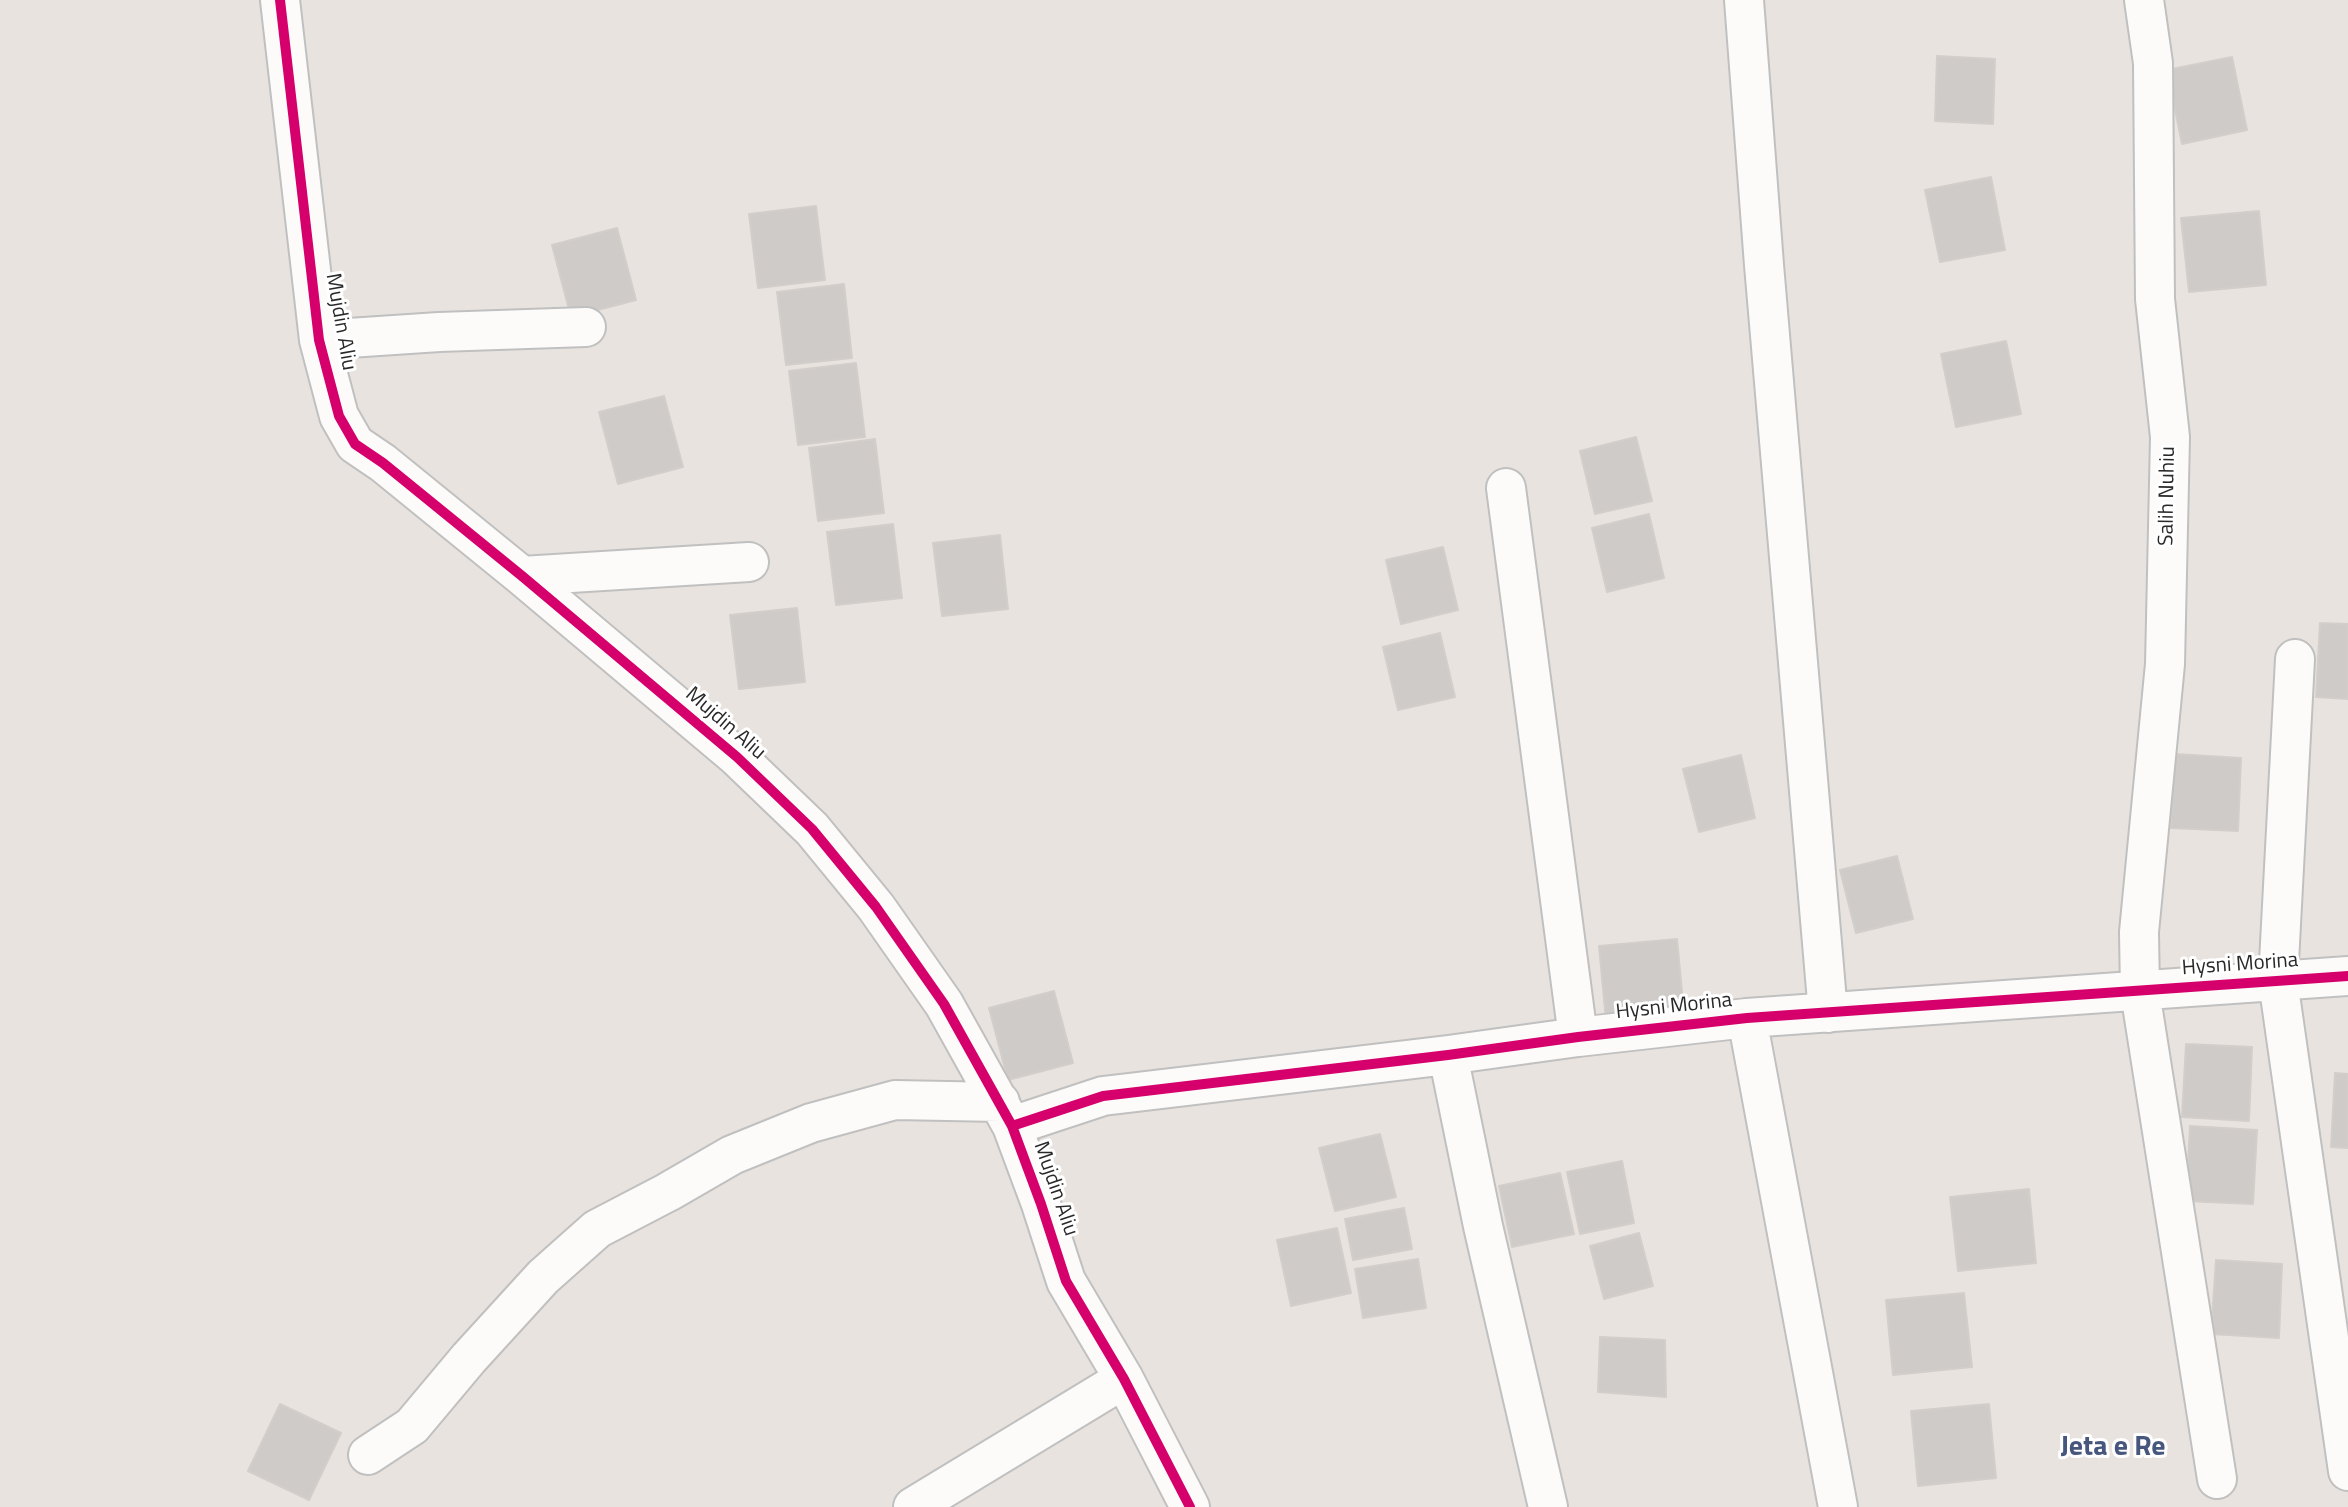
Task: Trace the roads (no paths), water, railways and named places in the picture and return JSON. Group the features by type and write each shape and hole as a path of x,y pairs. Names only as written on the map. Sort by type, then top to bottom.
{"street":[{"name":"Mujdin Aliu","path":"280,0 319,340 339,416 355,444 383,463 522,576 737,758 812,829 876,907 944,1004 1006,1114 1041,1204 1066,1281 1124,1379 1190,1507"},
{"path":"1744,0 1828,1013"},
{"name":"Salih Nuhiu","path":"2144,0 2153,63 2155,299 2170,437 2165,664 2139,932 2140,992 2217,1479"},
{"name":"Mujdin Aliu","path":"319,340 439,332 586,327"},
{"path":"1506,488 1578,1037"},
{"path":"522,576 749,562"},
{"path":"2278,981 2270,811 2295,659"},
{"name":"Hysni Morina","path":"368,1455 412,1426 543,1277 597,1229 732,1155 811,1123 895,1100 946,1103 1006,1114 1103,1096 1748,1018 2348,976"},
{"name":"Hysni Morina","path":"2278,981 2348,1471"},
{"path":"1748,1018 1838,1507"},
{"path":"1448,1055 1483,1226 1548,1507"},
{"path":"913,1507 1124,1379"}],"district":[{"name":"Jeta e Re","path":"2113,1448"}]}
